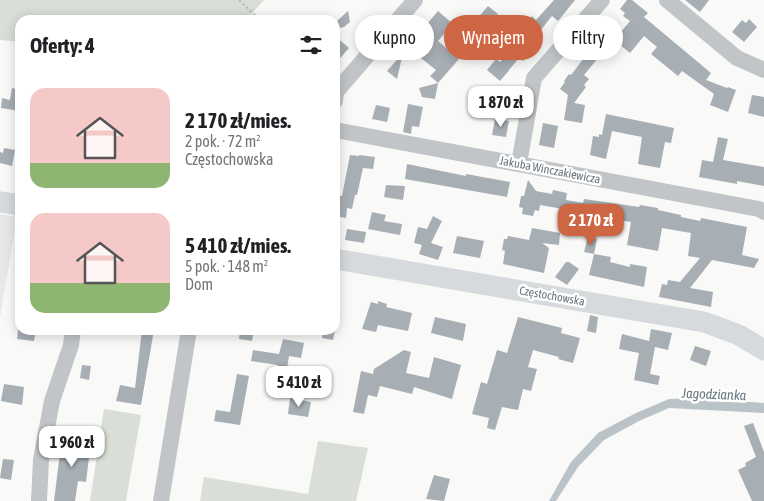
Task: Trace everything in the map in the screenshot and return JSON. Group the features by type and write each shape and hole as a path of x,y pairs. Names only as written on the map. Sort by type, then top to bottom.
{"main road":[{"path":"0,202 15,204"},
{"name":"Częstochowska","path":"340,260 704,322 739,335 764,350"}],"street":[{"path":"340,87 415,0"},
{"path":"519,164 534,78 602,0"},
{"path":"667,0 737,58 764,70"},
{"name":"Jakuba Winczakiewicza","path":"340,131 750,207 764,212"},
{"path":"39,501 41,460 52,401 71,345 72,335"},
{"path":"161,501 188,335"}],"path":[{"path":"239,0 255,15"}],"shaded area":[{"path":"0,0 264,0 250,15 15,15 15,42 0,40"},
{"path":"0,214 15,217 15,229 0,318"},
{"path":"697,398 764,403 764,413 669,408 639,421 604,440 578,467 556,501 549,501 571,462 598,433 636,413 669,399"},
{"path":"104,409 141,415 126,501 90,501"},
{"path":"318,441 368,448 356,501 200,501 204,477 308,494"}],"building":[{"path":"554,0 575,0 563,15 553,15 543,27 543,15 540,15"},
{"path":"627,0 632,0 648,13 644,17 711,73 706,80 736,90 728,112 710,105 714,94 682,71 678,76 651,54 657,47 644,36 630,53 623,47 623,29 630,21 623,16 625,13 620,9"},
{"path":"685,0 709,0 700,12"},
{"path":"488,6 498,14 497,15 480,15"},
{"path":"348,11 350,22 340,28 340,18"},
{"path":"438,11 444,16 444,34 438,41 444,46 444,60 458,60 438,83 430,76 436,70 423,60 434,60 434,16"},
{"path":"749,19 757,27 744,42 732,32 742,20 746,23"},
{"path":"340,40 349,48 340,58"},
{"path":"397,60 401,60 397,79 387,71"},
{"path":"495,60 500,62 502,60 517,60 500,81 487,70"},
{"path":"582,60 596,60 584,75 589,79 584,85 586,87 574,103 585,105 582,123 564,120 568,95 560,89 569,74 571,75"},
{"path":"438,83 435,99 422,97 419,88"},
{"path":"12,88 15,89 15,110 1,108 2,98 10,100"},
{"path":"493,94 504,96 502,105 491,103"},
{"path":"752,95 764,97 764,117 748,113"},
{"path":"408,104 423,107 419,127 412,126 411,134 403,132"},
{"path":"376,105 390,108 387,122 372,119"},
{"path":"606,114 674,128 671,143 665,142 660,168 638,164 642,137 612,131 606,159 590,155 593,136 599,137 599,134 602,135"},
{"path":"495,119 509,121 506,137 492,135"},
{"path":"543,123 558,126 554,148 539,145"},
{"path":"718,137 728,139 723,160 764,167 764,186 737,181 737,184 699,177 702,160 713,162"},
{"path":"4,148 15,150 12,166 0,163 0,152 3,153"},
{"path":"350,155 375,157 373,169 363,168 357,195 355,195 352,209 347,208 346,218 340,217 340,196 342,196"},
{"path":"407,164 466,176 466,174 510,182 507,197 405,179"},
{"path":"528,180 536,191 552,194 553,190 567,193 566,200 583,203 584,199 639,207 640,205 658,208 658,210 700,221 701,218 747,227 742,255 759,259 754,268 712,260 690,288 713,292 711,307 659,297 662,284 667,285 668,280 680,282 700,258 688,256 691,233 662,228 658,251 627,245 631,222 594,216 594,218 579,215 580,212 540,205 539,211 535,210 533,216 522,214 523,208 519,207 521,196 524,196"},
{"path":"386,185 405,186 403,200 384,197"},
{"path":"372,212 386,215 384,221 402,224 400,235 368,229"},
{"path":"433,216 442,221 431,243 443,247 438,260 419,254 422,245 414,243 418,227 427,229"},
{"path":"532,228 560,233 559,245 542,243 549,248 544,273 503,264 505,251 502,250 504,239 507,239 508,236 529,240"},
{"path":"347,229 366,232 364,243 345,240"},
{"path":"457,236 484,241 480,258 453,253"},
{"path":"588,237 597,239 594,254 584,252"},
{"path":"594,254 611,257 610,262 630,267 630,264 647,267 644,287 589,275"},
{"path":"566,262 579,269 567,285 555,277"},
{"path":"378,301 387,304 386,307 412,313 408,331 378,325 376,332 362,329 371,302 378,304"},
{"path":"590,315 598,317 596,333 587,331"},
{"path":"435,317 466,324 463,341 431,333"},
{"path":"518,317 562,328 561,333 580,338 573,363 533,350 528,367 537,369 531,391 523,389 518,410 502,407 495,430 487,428 489,418 472,414 481,382 487,384 497,350 507,353"},
{"path":"651,329 672,333 668,350 655,347 650,374 660,376 658,385 634,380 639,353 619,349 622,334 649,341"},
{"path":"17,335 35,335 34,341 17,339"},
{"path":"141,335 153,335 141,405 116,401 120,385 135,388"},
{"path":"239,335 253,335 252,341 239,339"},
{"path":"322,335 334,335 333,340 322,338"},
{"path":"283,339 304,343 301,358 289,356 286,375 277,374 278,365 251,361 253,350 279,354"},
{"path":"695,346 711,351 706,366 690,360"},
{"path":"404,350 411,352 406,373 429,378 434,357 461,365 452,399 414,387 412,394 380,386 377,397 368,395 364,414 353,412 361,371 373,374 374,369"},
{"path":"82,365 91,366 89,380 80,378"},
{"path":"237,374 249,376 240,425 214,421 216,410 230,412"},
{"path":"4,384 24,387 22,405 1,401"},
{"path":"290,398 311,402 308,417 288,414"},
{"path":"753,423 764,452 764,501 752,501 738,470 746,466 745,463 756,457 744,426"},
{"path":"62,437 91,441 86,482 78,481 75,501 54,501"},
{"path":"3,459 14,460 11,480 0,478"},
{"path":"434,475 450,479 444,501 426,499"}],"water label":[{"name":"Jagodzianka","path":"714,394"}]}
